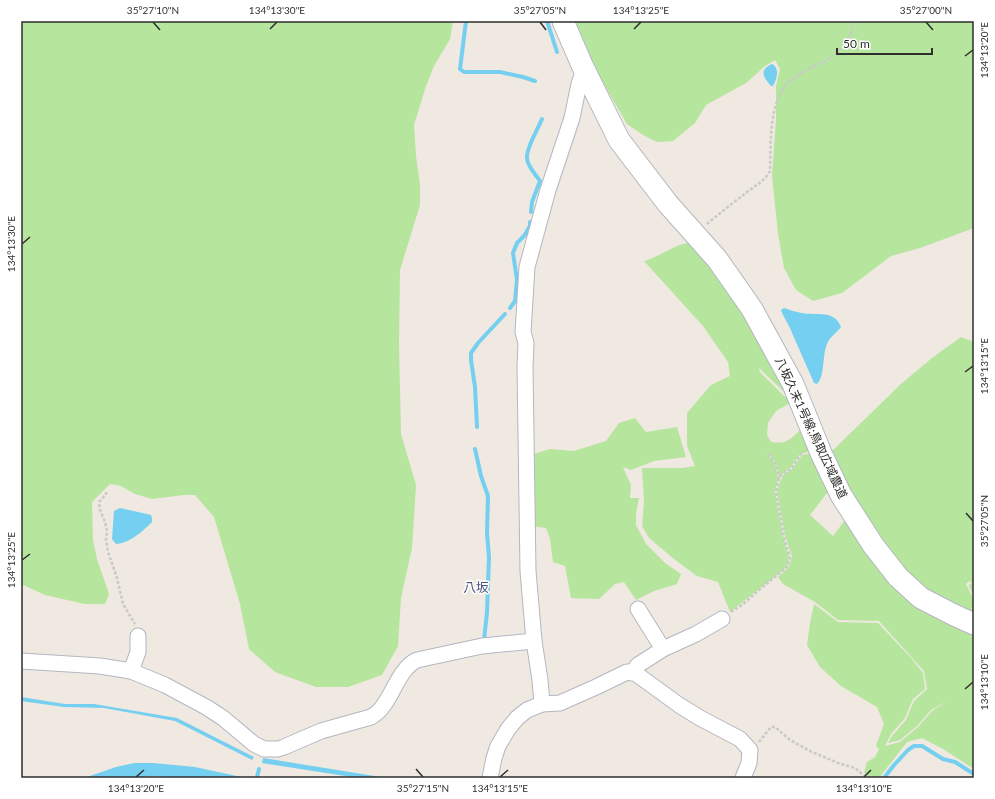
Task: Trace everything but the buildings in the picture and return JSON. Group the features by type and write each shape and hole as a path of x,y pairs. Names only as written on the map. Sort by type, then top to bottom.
{"street":[{"name":"八坂久末1号線;鳥取広域農道","path":"563,21 584,70 619,140 668,204 717,259 752,309 793,384 820,450 841,495 873,545 898,577 921,598 954,616 974,624"},
{"path":"542,704 534,641 528,571 525,368 526,343 523,332 527,267 548,190 572,118 578,84 584,70"},
{"path":"638,610 663,649"},
{"path":"632,673 638,665 663,649 696,634 722,619"},
{"path":"131,671 138,652 138,636"},
{"path":"21,661 100,666 131,671 165,685 206,707 223,718 254,744 264,749 278,749 321,731 371,717 384,706 406,668 417,660 482,646 534,641"},
{"path":"490,778 498,746 508,729 517,718 527,710 542,704 560,703 596,688 627,672 635,673 679,706 740,738 750,750 749,763 744,778"}],"path":[{"path":"694,234 767,178 770,171 772,119 780,94 788,82 828,60 840,49 848,39 854,21"},
{"path":"778,478 791,468 801,454 820,450"},
{"path":"722,619 742,605 787,567 790,558 784,537 776,492 778,478 775,464 768,454"},
{"path":"106,492 106,495 99,503 105,522 108,552 117,578 123,604 134,623 138,636"},
{"path":"750,754 771,727 775,727 790,740 810,751 838,763 855,768 867,778"}],"green space":[{"path":"21,21 453,21 450,39 434,66 414,125 420,184 420,205 400,270 399,343 401,434 416,485 412,548 401,598 398,646 382,675 348,687 316,687 275,672 249,649 240,604 214,517 195,495 152,499 135,494 121,486 110,484 92,502 93,540 97,559 109,594 105,604 85,604 45,595 21,584"},
{"path":"569,21 974,21 974,228 920,248 891,256 842,293 813,301 796,290 784,268 778,234 772,176 776,119 776,86 780,69 775,60 765,66 746,83 706,105 695,123 673,141 657,142 643,135 627,124 574,33"},
{"path":"687,243 691,244 752,319 787,390 783,391 759,368 760,372 792,402 776,411 768,423 767,435 771,442 780,443 789,439 799,431 804,432 812,451 800,454 790,468 779,477 776,464 767,453 775,464 778,479 775,492 783,536 789,558 787,567 730,612 718,582 697,576 649,538 642,526 644,502 642,468 682,468 695,466 687,446 687,413 711,385 730,376 728,362 703,326 644,261"},
{"path":"961,337 974,342 974,595 969,587 972,583 969,581 966,584 974,600 974,616 933,595 904,570 879,538 829,454 902,383 932,358"},
{"path":"635,418 646,432 677,427 686,457 654,461 631,470 623,467 631,485 630,498 639,498 636,513 636,525 646,544 665,563 681,574 677,584 654,591 636,600 624,582 615,584 599,599 571,598 565,566 553,562 550,539 546,528 531,526 531,455 550,449 574,451 606,441 619,423"},
{"path":"812,453 831,488 810,515 833,536 848,516 874,558 974,632 974,769 943,749 922,738 907,742 879,778 870,778 864,773 867,762 875,757 879,749 876,746 884,724 877,707 841,686 820,667 807,645 814,604 838,622 878,623 923,673 925,689 913,699 905,718 891,734 885,746 900,742 918,727 932,711 947,701 931,710 917,726 900,740 888,743 906,720 914,701 927,689 924,671 879,621 838,620 815,602 783,584 778,577 788,568 792,557 785,535 777,492 783,475 792,469 802,455"}],"water":[{"path":"772,64 776,68 777,77 773,86 771,86 766,80 764,71"},
{"path":"784,308 795,312 808,314 830,315 838,321 841,327 831,337 827,344 820,381 817,384 814,383 783,315 781,310"},
{"path":"120,508 151,515 152,522 131,539 116,544 112,539 114,511"},
{"path":"21,697 65,704 94,704 177,718 254,757 252,760 175,721 104,708 64,707 21,701"},
{"path":"263,758 387,778 358,778 262,763"},
{"path":"134,763 153,763 195,767 246,778 172,778 154,776 130,778 84,778 116,767"}],"waterway":[{"path":"466,21 460,69 464,72 500,72 535,81"},
{"path":"547,21 557,52"},
{"path":"531,212 532,202 540,181 528,164 527,154 542,119"},
{"path":"510,308 515,301 517,280 513,253 517,243 524,236 530,226 530,222"},
{"path":"477,427 475,387 471,353 478,343 505,314"},
{"path":"475,449 481,476 488,496 487,533 489,557 487,612 484,640"},
{"path":"884,778 908,750 914,746 922,746 943,759 955,762 974,774"},
{"path":"257,777 259,769"}],"district":[{"name":"八坂","path":"476,587"}]}
